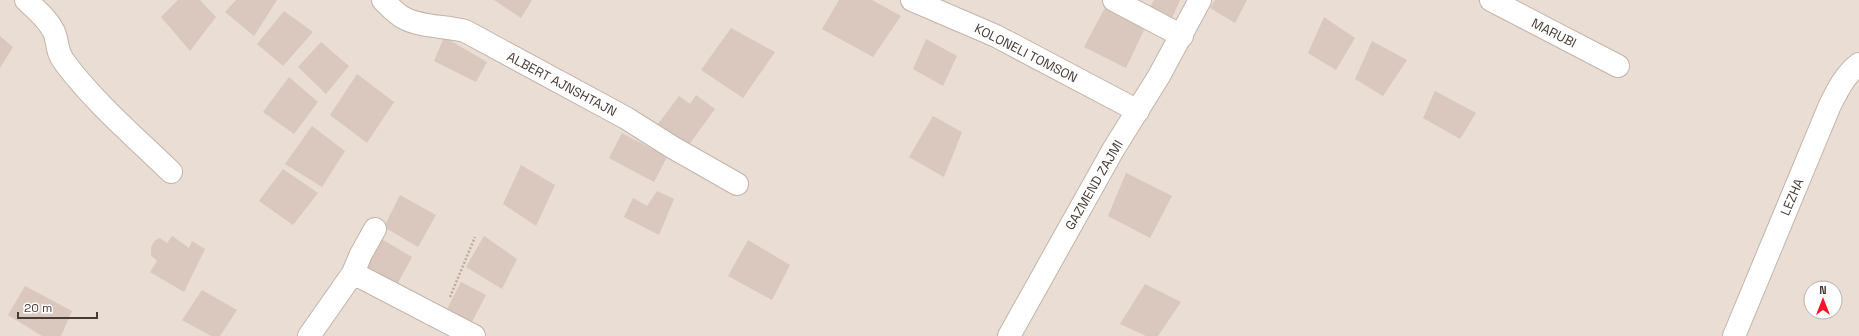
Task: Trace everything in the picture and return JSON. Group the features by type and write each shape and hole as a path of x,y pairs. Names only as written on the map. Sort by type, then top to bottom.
{"street":[{"path":"26,0 50,24 55,34 57,50 64,62 102,104 171,172"},
{"name":"ALBERT AJNSHTAJN","path":"383,0 404,18 420,24 448,26 465,31 626,118 672,147 737,184"},
{"name":"KOLONELI TOMSON","path":"912,0 996,36 1138,111"},
{"path":"1114,0 1182,36"},
{"name":"GAZMEND ZAJMI","path":"1009,336 1094,184 1182,36 1200,0"},
{"name":"MARUBI","path":"1491,0 1618,66"},
{"name":"LEZHA","path":"1734,336 1830,105 1840,85 1851,70 1859,64"},
{"path":"309,336 353,273 361,254 375,229"},
{"path":"353,273 474,336"}],"path":[{"path":"440,317 476,238"}],"shaded area":[{"path":"0,0 1859,0 1859,336 0,336"}],"building":[{"path":"178,0 200,0 216,17 190,51 161,17"},
{"path":"236,0 277,0 254,36 225,12"},
{"path":"494,0 532,0 521,18"},
{"path":"839,0 872,0 901,16 873,57 822,29"},
{"path":"1154,0 1180,0 1170,23 1148,10"},
{"path":"1215,0 1247,0 1235,23 1210,8"},
{"path":"1107,4 1145,28 1126,68 1084,47"},
{"path":"284,11 313,32 283,66 257,44"},
{"path":"1324,17 1355,38 1336,70 1308,53"},
{"path":"731,28 775,52 743,98 701,70"},
{"path":"0,36 13,47 0,68"},
{"path":"444,37 487,62 476,82 434,61"},
{"path":"926,39 957,56 943,86 913,69"},
{"path":"1372,41 1407,60 1383,96 1355,79"},
{"path":"321,42 349,66 326,94 298,67"},
{"path":"357,74 394,102 367,143 330,115"},
{"path":"289,77 318,102 294,134 263,112"},
{"path":"1435,91 1476,113 1460,139 1423,118"},
{"path":"696,95 715,109 688,146 658,124 679,96 690,104"},
{"path":"933,116 962,132 944,177 909,157"},
{"path":"312,126 345,151 322,187 285,164"},
{"path":"622,133 667,157 654,182 609,158"},
{"path":"521,165 555,185 536,226 503,204"},
{"path":"283,169 318,193 293,225 259,201"},
{"path":"1126,173 1172,196 1150,238 1108,216"},
{"path":"657,191 674,199 659,235 624,217 633,198 647,206"},
{"path":"400,195 436,215 418,247 384,227"},
{"path":"172,236 189,248 192,241 205,249 184,292 150,272 157,261 151,255 151,248 154,241 160,238 167,243"},
{"path":"484,236 517,259 502,289 466,267"},
{"path":"378,237 412,257 394,290 359,272"},
{"path":"748,240 790,265 772,300 728,276"},
{"path":"461,282 486,295 471,324 446,311"},
{"path":"1145,284 1181,302 1158,336 1146,336 1120,324"},
{"path":"25,286 72,311 61,336 42,336 8,315"},
{"path":"202,290 237,310 220,336 211,336 182,320"}]}
